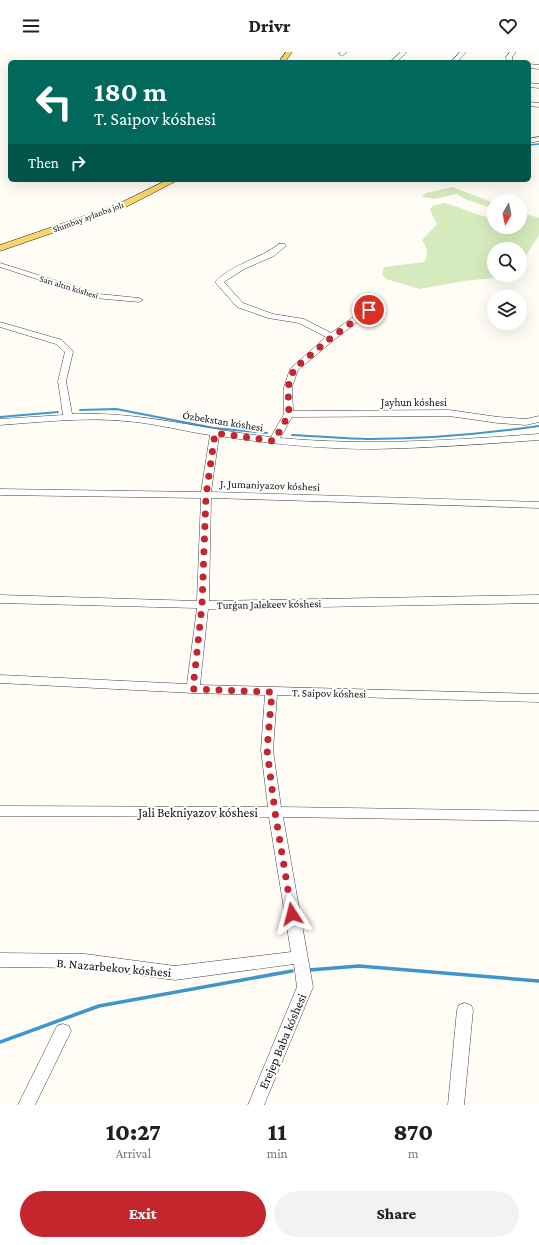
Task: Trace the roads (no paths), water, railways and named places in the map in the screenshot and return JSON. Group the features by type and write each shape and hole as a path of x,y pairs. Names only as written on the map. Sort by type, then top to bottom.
{"main road":[{"name":"Shımbay aylanba jolı","path":"0,248 119,207 170,182"}],"street":[{"path":"395,60 404,52"},
{"path":"455,60 463,52"},
{"path":"282,246 271,254 241,267 218,282 240,305 271,316 302,321 332,337"},
{"name":"Sarı altın kóshesi","path":"0,265 98,296 139,300"},
{"path":"274,441 289,414 288,387 294,369 332,337 369,310"},
{"path":"0,324 59,342 69,352 62,381 68,417"},
{"name":"Jayhun kóshesi","path":"289,414 449,413 498,420 526,422 539,419"},
{"name":"Ózbekstan kóshesi","path":"0,422 100,416 128,418 215,433 274,441 360,446 411,445 539,437"},
{"path":"193,689 202,605 206,496 215,433"},
{"name":"J. Jumaniyazov kóshesi","path":"0,492 539,505"},
{"name":"Turǵan Jalekeev kóshesi","path":"0,599 202,605 539,599"},
{"name":"T. Saipov kóshesi","path":"0,679 272,692 539,698"},
{"name":"Erejep Baba kóshesi","path":"256,1105 305,987 275,812 267,750 272,692"},
{"name":"Jali Bekniyazov kóshesi","path":"0,811 275,812 539,816"},
{"name":"B. Nazarbekov kóshesi","path":"0,960 85,961 175,973 300,958"},
{"path":"456,1105 465,1010"},
{"path":"26,1105 63,1031"}],"waterway":[{"path":"531,145 539,144"},
{"path":"80,410 116,409 214,428 267,433"},
{"path":"0,417 58,412"},
{"path":"292,435 361,439 392,439 476,434 539,426"},
{"path":"309,970 359,966 539,981"},
{"path":"0,1042 99,1006 292,971"}]}
